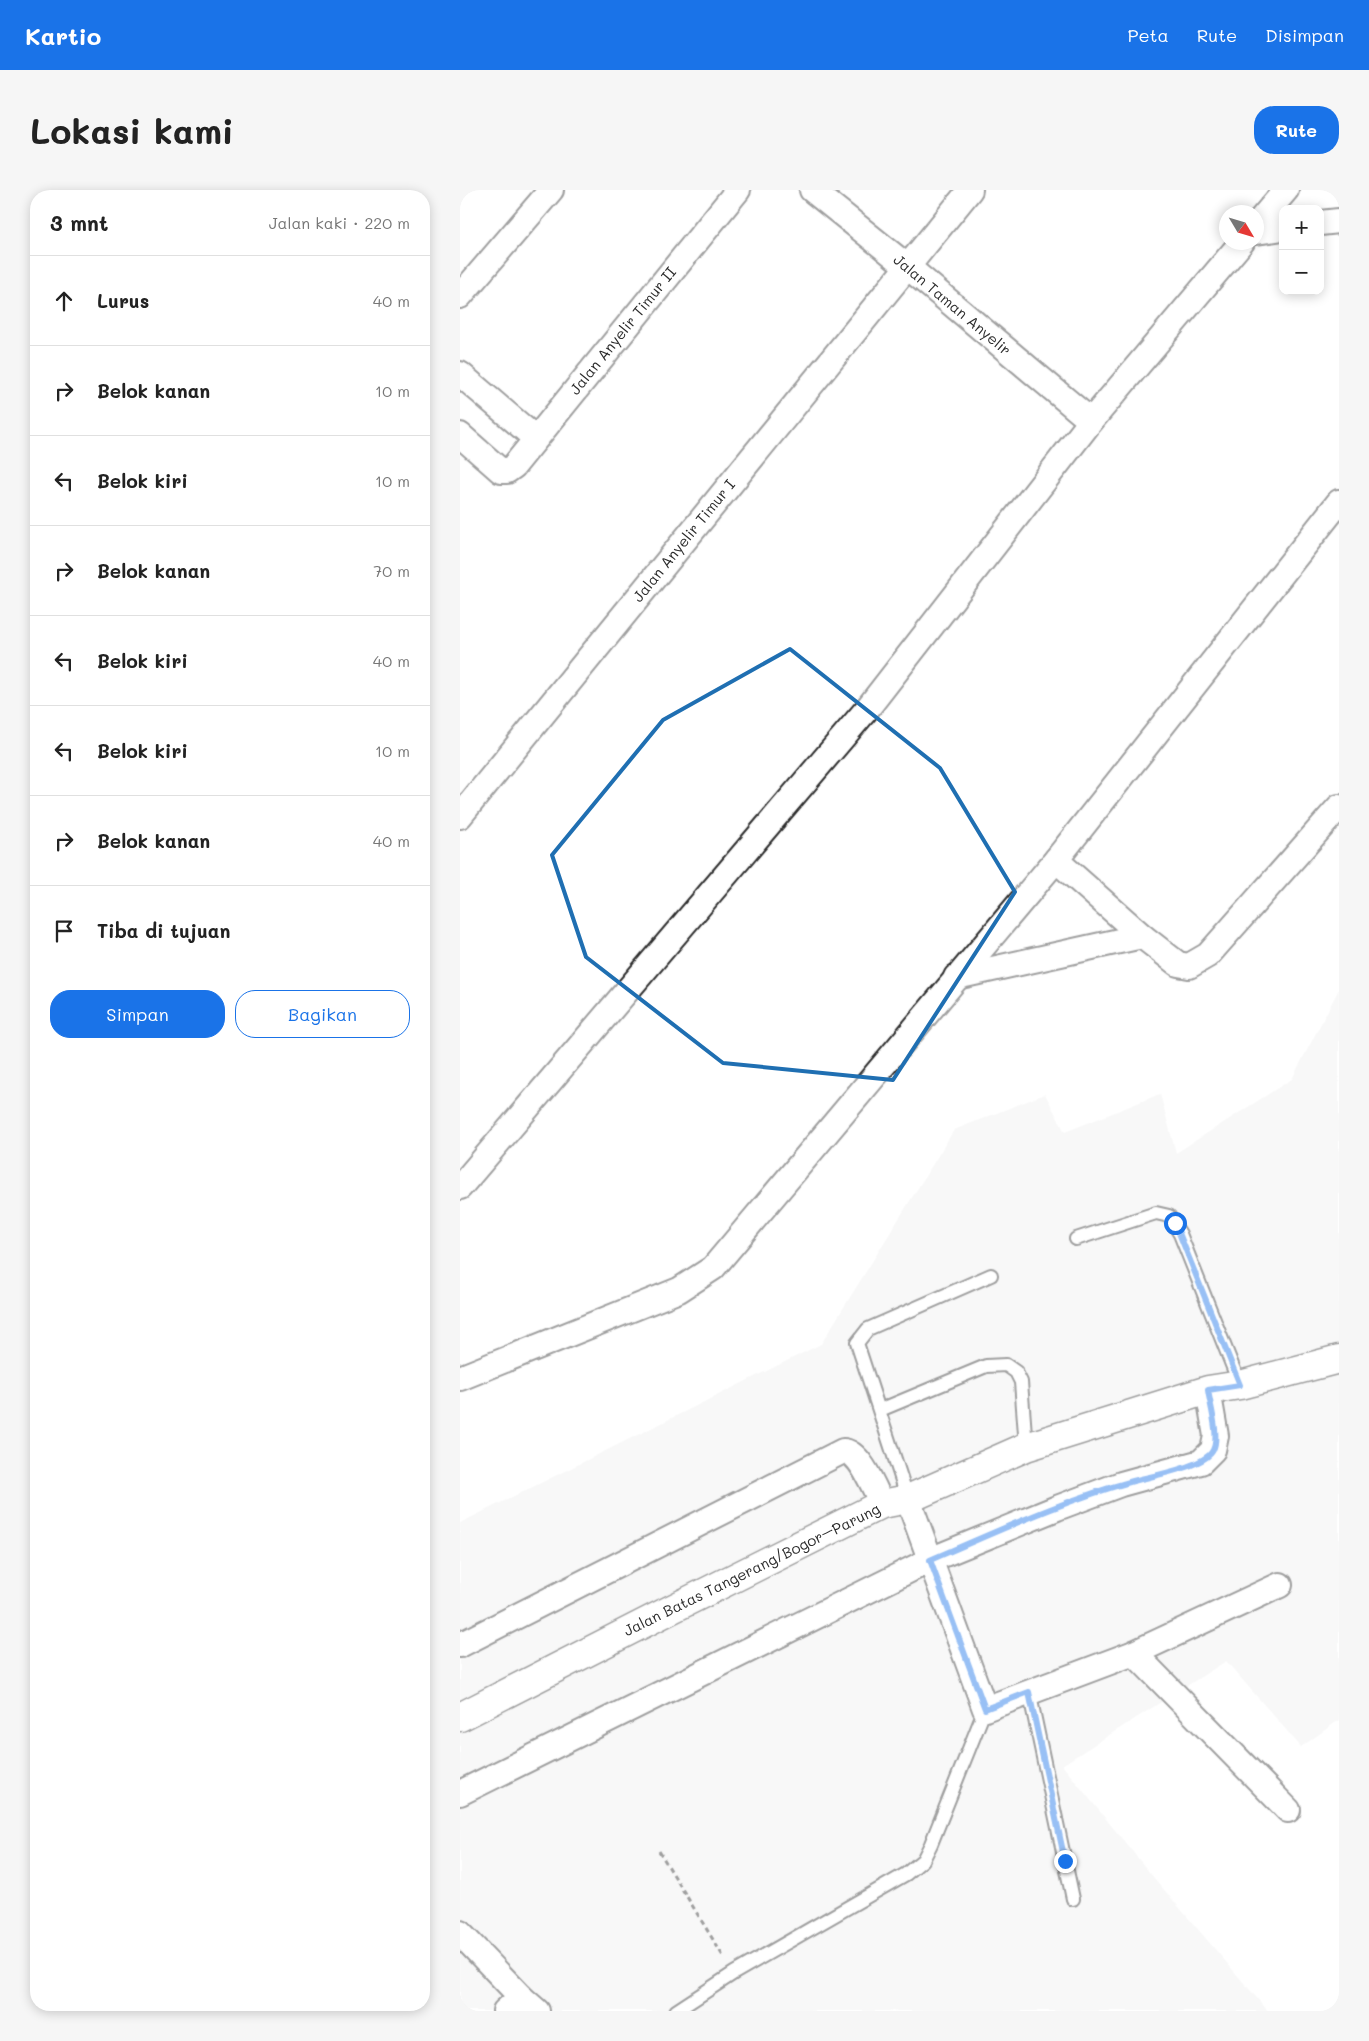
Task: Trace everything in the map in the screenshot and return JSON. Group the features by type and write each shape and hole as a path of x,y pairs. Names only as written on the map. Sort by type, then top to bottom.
{"main road":[{"name":"Jalan Batas Tangerang/Bogor–Parung","path":"460,1717 672,1609 896,1502 1026,1447 1208,1390 1240,1385 1339,1360"}],"street":[{"path":"460,296 551,190"},
{"name":"Jalan Anyelir Timur II","path":"460,435 495,467 501,471 508,471 522,458 535,438 738,190"},
{"name":"Jalan Taman Anyelir","path":"812,190 908,267 1091,421"},
{"name":"Jalan Anyelir Timur I","path":"460,816 970,190"},
{"path":"1264,216 1286,190"},
{"path":"1324,223 1339,221"},
{"path":"1264,231 1279,229"},
{"path":"460,1187 867,709 1091,421 1235,250"},
{"path":"460,374 535,438"},
{"path":"460,1378 678,1290 713,1268 1056,860 1339,502"},
{"path":"1056,860 1142,936 1178,964 1190,966 1208,955 1339,807"},
{"path":"956,977 1142,936"},
{"path":"460,1793 930,1560 1121,1484 1201,1462 1213,1450 1216,1436 1208,1390"},
{"path":"460,1645 843,1451 852,1452 896,1502 930,1560 985,1709 1134,1653 1280,1586"},
{"path":"1134,1653 1288,1810"},
{"path":"460,1933 521,2006"}],"lane":[{"path":"1076,1239 1156,1212 1169,1216 1180,1234 1240,1385"},
{"path":"896,1502 880,1410 857,1343 868,1329 991,1275"},
{"path":"880,1410 986,1366 1006,1365 1016,1372 1021,1382 1026,1447"},
{"path":"1029,1692 1072,1899"},
{"path":"676,2011 734,1973 906,1874 923,1860 985,1709"}],"path":[{"path":"659,1851 734,1973"}],"highlighted area":[{"path":"790,649 940,768 1015,892 893,1080 723,1063 586,957 552,855 663,720"}],"shaded area":[{"path":"1339,989 1339,1720 1301,1747 1226,1661 1062,1765 1154,1878 1268,2011 460,2011 460,1523 821,1344 954,1130 1045,1094 1065,1132 1160,1094 1176,1153 1292,1079"}],"route":[{"path":"1065,1861 1029,1692 985,1709 930,1560 1121,1484 1201,1462 1213,1450 1216,1436 1208,1390 1240,1385 1175,1223"}]}
